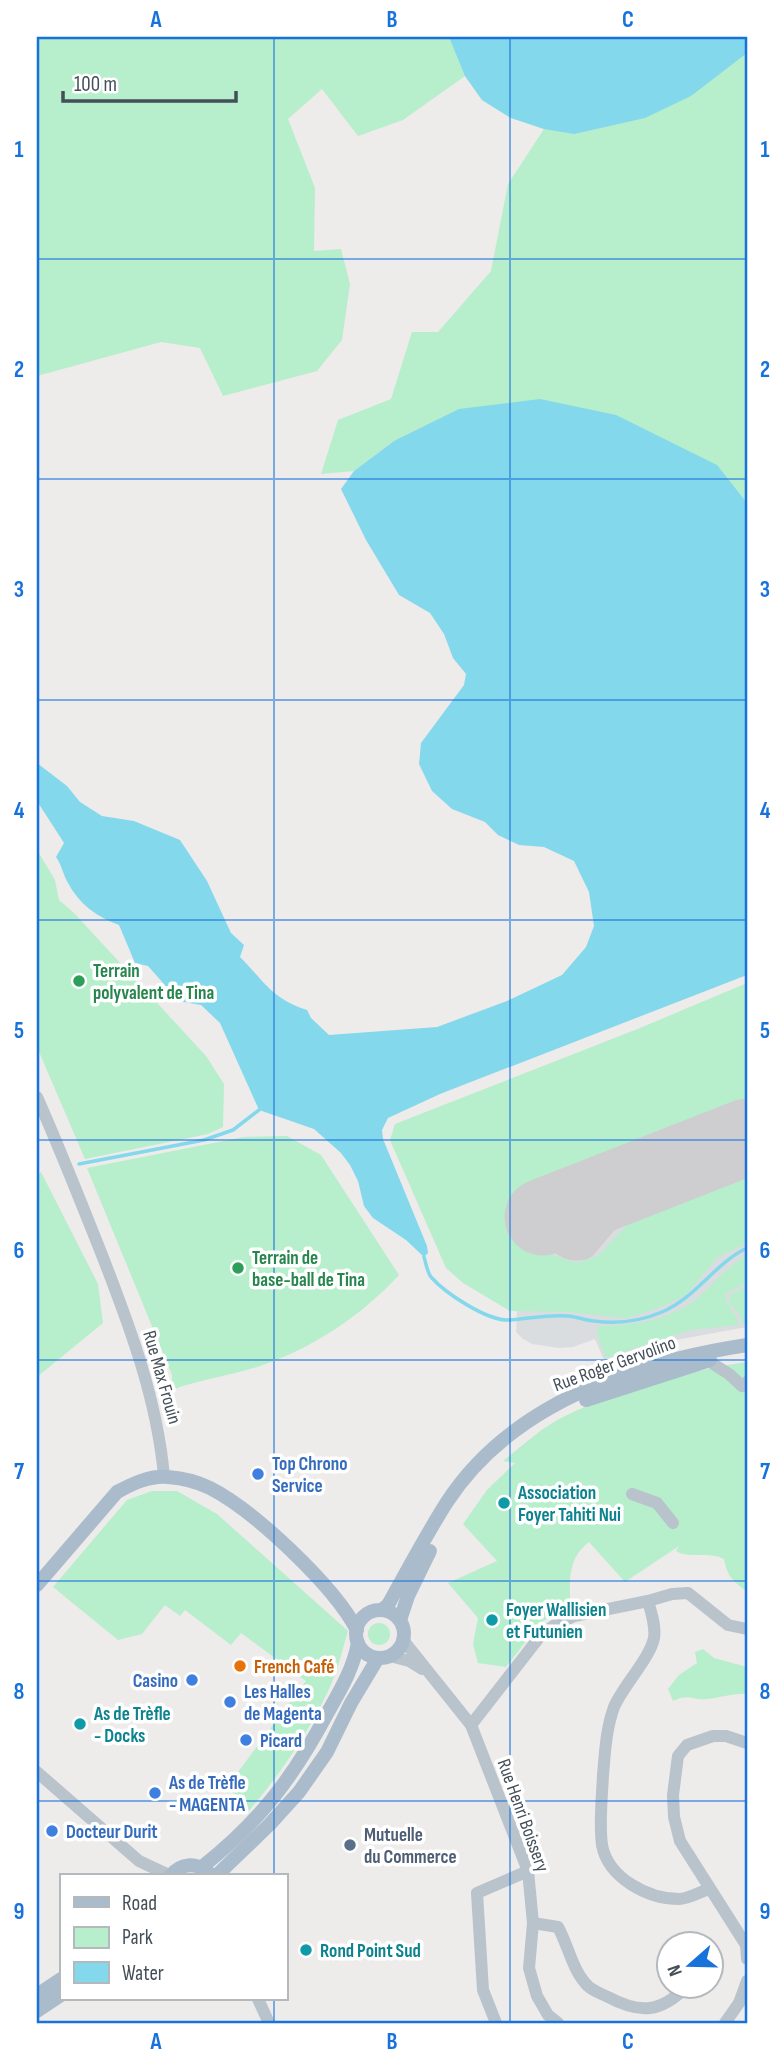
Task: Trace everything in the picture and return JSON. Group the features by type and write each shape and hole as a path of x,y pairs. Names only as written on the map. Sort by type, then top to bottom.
{"main road":[{"name":"Rue Roger Gervolino","path":"375,1611 388,1605 447,1501 475,1468 526,1422 557,1403 629,1374 677,1358 747,1345"},
{"name":"Rue Roger Gervolino","path":"400,1620 408,1596 447,1515 498,1455 554,1414 594,1397 707,1360 747,1354"},
{"path":"37,1585 117,1492 131,1484 164,1476 179,1478 210,1488 248,1514 332,1593 366,1653 384,1657"},
{"path":"210,1873 270,1824 299,1792 327,1752 351,1703 384,1657 396,1652 403,1640 404,1630 400,1620 389,1612 375,1611 332,1593"},
{"path":"210,1873 278,1794 311,1745 352,1670 363,1617 375,1611"},
{"path":"172,1874 188,1865 210,1873"},
{"path":"37,1996 60,1980"},
{"path":"37,2011 60,1995"}],"street":[{"name":"Rue Max Frouin","path":"37,1097 115,1290 149,1388 160,1434 164,1476"},
{"path":"707,1360 742,1386 747,1382"},
{"path":"632,1494 657,1503 673,1523"},
{"path":"471,1725 541,1635 574,1616 672,1594 688,1594 728,1625 747,1629"},
{"path":"648,1601 654,1639 614,1707 607,1731 601,1818 602,1846 611,1867 632,1885 656,1895 681,1900 709,1889"},
{"name":"Rue Henri Boissery","path":"403,1640 425,1671 471,1725 528,1871 533,1923 529,1968 537,1996 548,2015 558,2023"},
{"name":"Rue Henri Boissery","path":"384,1657 409,1661 425,1671"},
{"path":"747,1743 726,1736 713,1736 687,1745 678,1756 673,1795 674,1817 680,1841 746,1945 747,1959"},
{"path":"37,1772 139,1861 166,1874"},
{"path":"496,2023 482,1990 477,1893 528,1871"},
{"path":"533,1923 558,1927 577,1970 589,1987 619,2003 642,2010 661,2007 670,2000"},
{"path":"725,2023 739,2003 747,1981"},
{"path":"258,2000 269,2023"}],"shaded area":[{"path":"747,988 747,1327 676,1340 606,1365 595,1339 573,1347 559,1348 532,1344 523,1339 516,1332 517,1309 401,1122"}],"green space":[{"path":"37,37 747,37 747,533 394,441 354,471 321,474 338,420 391,399 412,332 438,332 491,271 508,184 544,129 511,118 482,100 465,76 403,120 358,136 322,89 288,119 315,188 314,251 341,249 350,284 342,340 317,371 223,396 200,348 161,342 37,376"},
{"path":"37,850 55,880 59,900 206,1056 224,1084 223,1127 208,1134 85,1159 37,1047"},
{"path":"747,983 747,1108 526,1195 551,1254 576,1263 598,1256 638,1213 747,1167 747,1243 718,1257 685,1296 654,1310 626,1318 569,1312 510,1311 463,1283 446,1268 390,1140 395,1124"},
{"name":"Terrain de base-ball de Tina","path":"287,1136 321,1155 399,1275 352,1317 299,1350 249,1369 172,1390 172,1375 87,1168 244,1137"},
{"path":"41,1172 98,1284 103,1323 37,1377 37,1175"},
{"path":"747,1254 747,1283 725,1294 739,1325 690,1330 606,1358 597,1334 599,1326 626,1325 680,1310 692,1303"},
{"path":"747,1286 747,1323 743,1324 738,1312 729,1303 730,1295"},
{"path":"747,1362 747,1592 729,1575 724,1559 681,1553 676,1551 679,1546 625,1582 589,1542 573,1563 570,1607 541,1622 506,1667 478,1663 473,1644 478,1618 448,1583 497,1561 463,1524 487,1490 515,1463 503,1461 548,1426 608,1397 701,1370"},
{"path":"152,1491 177,1491 217,1514 348,1631 332,1682 321,1706 303,1738 248,1812 234,1801 238,1796 226,1788 306,1681 241,1633 231,1645 185,1610 180,1616 165,1605 142,1634 118,1640 53,1587 127,1500"},
{"path":"379,1623 387,1626 390,1634 387,1642 379,1645 371,1642 368,1634 371,1626"},
{"path":"703,1649 714,1658 747,1667 747,1694 702,1699 687,1697 673,1701 668,1689 679,1675 697,1663 695,1652"}],"water":[{"path":"449,37 747,37 747,53 691,96 645,118 574,134 544,129 511,118 482,100 465,76"},
{"path":"540,399 616,415 717,465 747,503 747,975 440,1094 388,1118 382,1130 383,1139 427,1246 428,1253 424,1257 406,1240 373,1218 364,1206 358,1181 341,1153 314,1129 259,1110 220,1023 201,1005 179,1001 148,966 135,963 119,925 96,914 78,897 56,857 64,843 37,801 37,763 67,786 80,802 102,816 134,821 180,840 207,881 231,933 244,945 240,957 277,995 307,1010 311,1018 329,1035 437,1027 507,1001 562,975 586,947 594,926 589,892 574,861 544,847 519,845 498,835 485,822 452,809 432,791 419,764 421,743 464,685 466,674 453,658 444,634 430,613 399,595 366,540 341,489 354,471 394,441 459,409"}],"waterway":[{"path":"79,1164 204,1140 233,1130 259,1110"},
{"path":"424,1257 430,1275 437,1283 467,1305 489,1316 509,1320 571,1316 611,1322 646,1318 674,1306 725,1262 747,1248"}],"taxiway":[{"path":"595,1197 580,1197 568,1202 561,1210 558,1220 563,1238 571,1243 582,1244 625,1193 642,1178"}],"runway":[{"path":"543,1217 747,1137"}],"place":[{"name":"Terrain polyvalent de Tina","path":"79,981"},
{"name":"Terrain de base-ball de Tina","path":"238,1268"},
{"name":"Top Chrono Service","path":"258,1474"},
{"name":"Association Foyer Tahiti Nui","path":"504,1503"},
{"name":"Foyer Wallisien et Futunien","path":"492,1620"},
{"name":"French Café","path":"240,1666"},
{"name":"Casino","path":"192,1680"},
{"name":"Les Halles de Magenta","path":"230,1702"},
{"name":"As de Trèfle - Docks","path":"80,1724"},
{"name":"Picard","path":"246,1740"},
{"name":"As de Trèfle - MAGENTA","path":"155,1793"},
{"name":"Docteur Durit","path":"52,1831"},
{"name":"Mutuelle du Commerce","path":"350,1845"},
{"name":"Rond Point Sud","path":"306,1950"}]}
